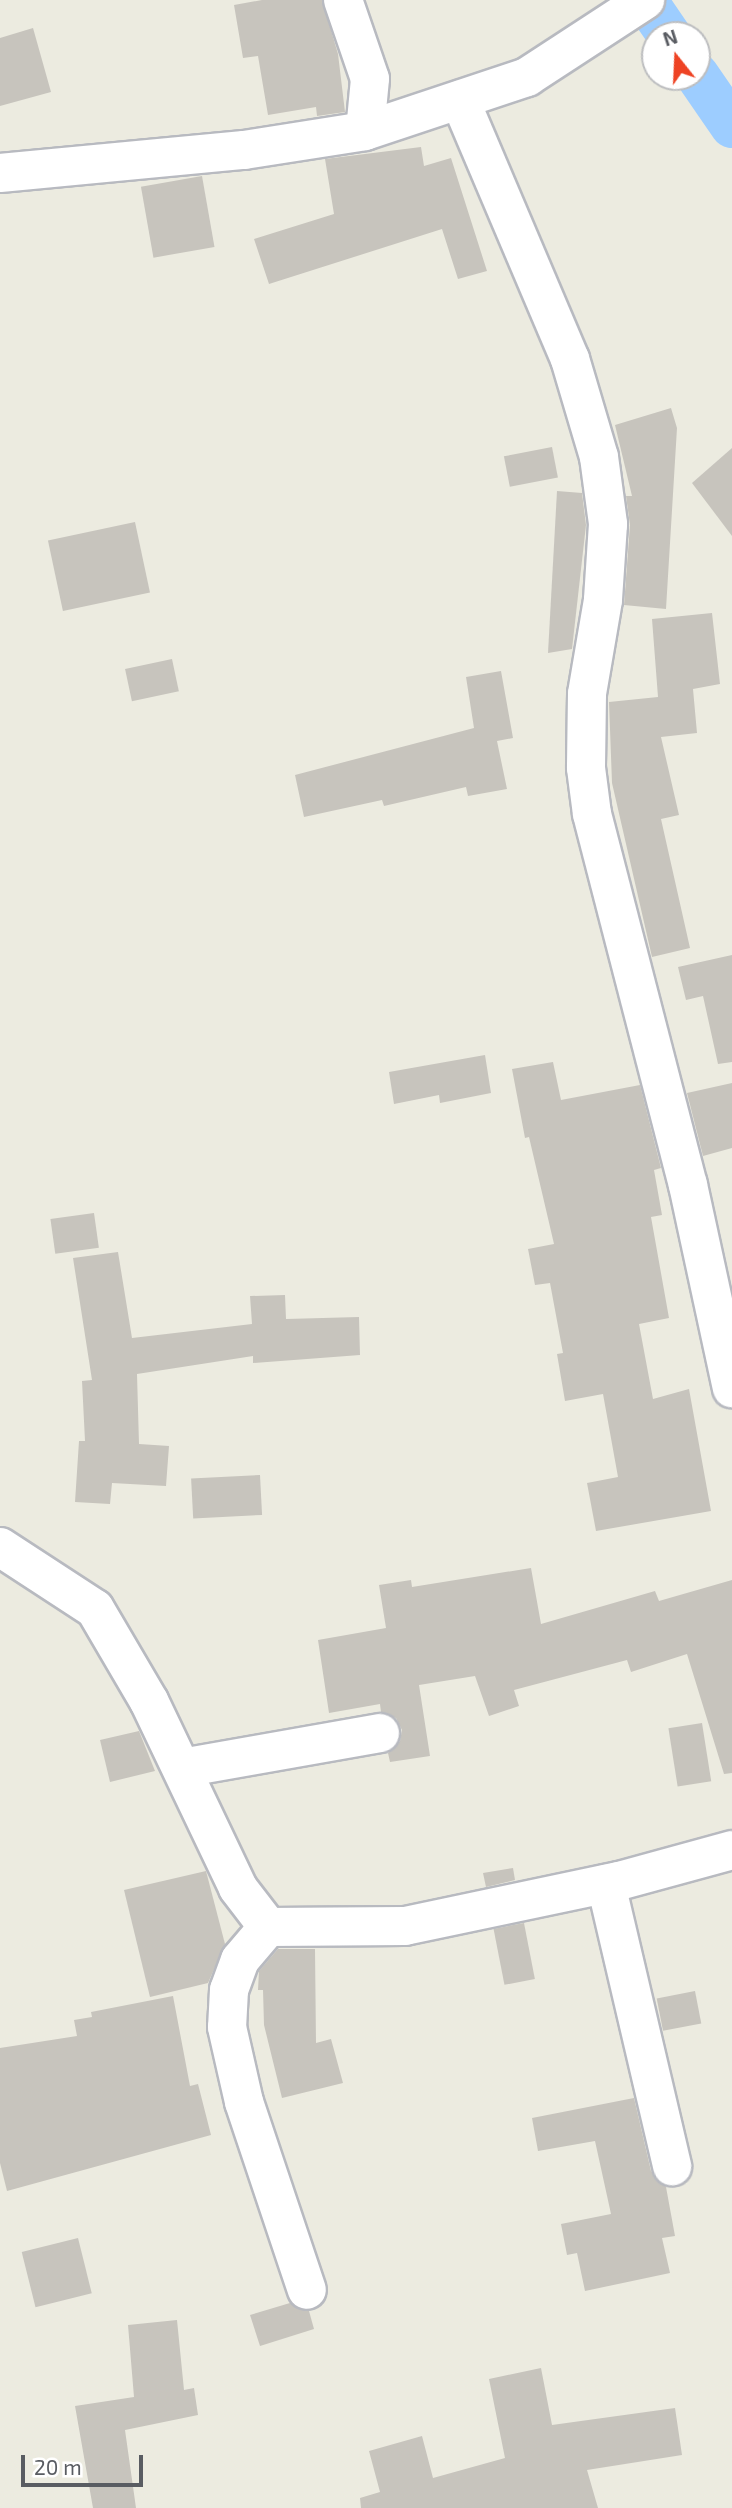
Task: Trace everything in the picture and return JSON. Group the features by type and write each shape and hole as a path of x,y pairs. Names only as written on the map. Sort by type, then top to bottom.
{"street":[{"path":"343,0 370,79 365,131"},
{"path":"0,173 244,149 365,131 527,77 646,0"},
{"path":"460,100 570,359 599,457 608,524 603,600 587,694 586,768 592,814 688,1185 732,1388"},
{"path":"0,1546 95,1609 149,1701 238,1888 268,1927"},
{"path":"182,1768 380,1732"},
{"path":"307,2290 244,2102 227,2027 229,1990 240,1960 268,1927 405,1926 606,1884 732,1850"},
{"path":"606,1884 672,2166"}],"building":[{"path":"262,0 322,0 338,54 345,112 317,116 316,107 268,115 258,56 243,58 234,5"},
{"path":"33,28 51,92 0,106 0,38"},
{"path":"421,147 424,166 451,158 487,271 458,279 442,229 269,284 254,239 334,214 325,159"},
{"path":"202,176 215,247 153,258 141,187"},
{"path":"671,408 677,428 666,609 624,605 630,525 626,496 632,496 615,425"},
{"path":"552,447 558,477 510,487 504,456"},
{"path":"732,448 732,536 692,483"},
{"path":"557,491 582,493 586,525 572,649 548,653"},
{"path":"135,522 150,592 63,611 48,541"},
{"path":"712,613 720,684 693,689 697,733 661,737 679,815 661,819 690,948 652,957 612,783 609,702 658,697 652,619"},
{"path":"172,659 179,691 132,701 125,669"},
{"path":"501,671 513,738 497,741 507,789 468,796 466,787 384,806 382,800 304,817 295,775 474,728 466,677"},
{"path":"732,955 732,1062 718,1064 703,996 686,1000 678,967"},
{"path":"485,1055 491,1093 440,1103 439,1095 394,1104 389,1072"},
{"path":"553,1062 561,1100 640,1085 661,1168 654,1170 662,1215 651,1217 669,1318 639,1324 653,1399 689,1389 711,1511 596,1531 587,1483 618,1477 603,1394 565,1401 557,1354 563,1353 550,1283 535,1285 528,1249 554,1244 529,1137 525,1138 512,1069"},
{"path":"732,1083 732,1148 703,1156 687,1093"},
{"path":"94,1213 99,1248 55,1254 50,1219"},
{"path":"118,1252 132,1338 252,1324 250,1296 285,1295 286,1319 359,1317 360,1355 253,1363 253,1356 137,1374 139,1444 169,1446 166,1486 112,1483 110,1504 75,1502 79,1441 85,1441 82,1381 92,1380 73,1258"},
{"path":"260,1475 262,1515 193,1519 191,1479"},
{"path":"531,1568 541,1624 655,1591 659,1601 732,1580 732,1773 724,1774 687,1654 631,1672 627,1660 514,1690 519,1706 489,1716 475,1676 419,1685 430,1756 390,1762 388,1753 400,1741 402,1730 396,1718 381,1712 380,1704 329,1713 318,1640 386,1628 379,1585 411,1580 412,1587"},
{"path":"702,1723 711,1781 678,1787 668,1728"},
{"path":"139,1731 155,1771 110,1782 100,1740"},
{"path":"513,1868 515,1880 486,1887 483,1873"},
{"path":"206,1871 225,1944 208,1983 150,1997 124,1890"},
{"path":"524,1923 535,1979 504,1985 494,1929"},
{"path":"278,1949 315,1949 316,2043 331,2039 343,2083 282,2098 264,2025 263,1990 258,1990 259,1971"},
{"path":"695,1991 701,2023 663,2031 657,1998"},
{"path":"173,1996 190,2086 198,2084 211,2135 7,2191 0,2163 0,2048 77,2036 74,2020 92,2017 91,2012"},
{"path":"634,2098 651,2171 666,2187 675,2236 662,2238 670,2273 585,2291 577,2253 567,2255 561,2224 611,2214 595,2141 538,2151 532,2118"},
{"path":"78,2238 92,2293 36,2307 22,2252"},
{"path":"290,2303 309,2311 314,2329 260,2346 250,2315"},
{"path":"177,2320 184,2390 194,2388 198,2415 125,2430 136,2508 93,2508 75,2406 134,2397 128,2325"},
{"path":"541,2368 552,2425 675,2408 682,2455 587,2470 598,2508 361,2508 360,2498 380,2492 369,2451 422,2436 433,2478 505,2458 489,2379"}],"waterway":[{"path":"645,0 659,21"},
{"path":"708,91 732,126"}]}
